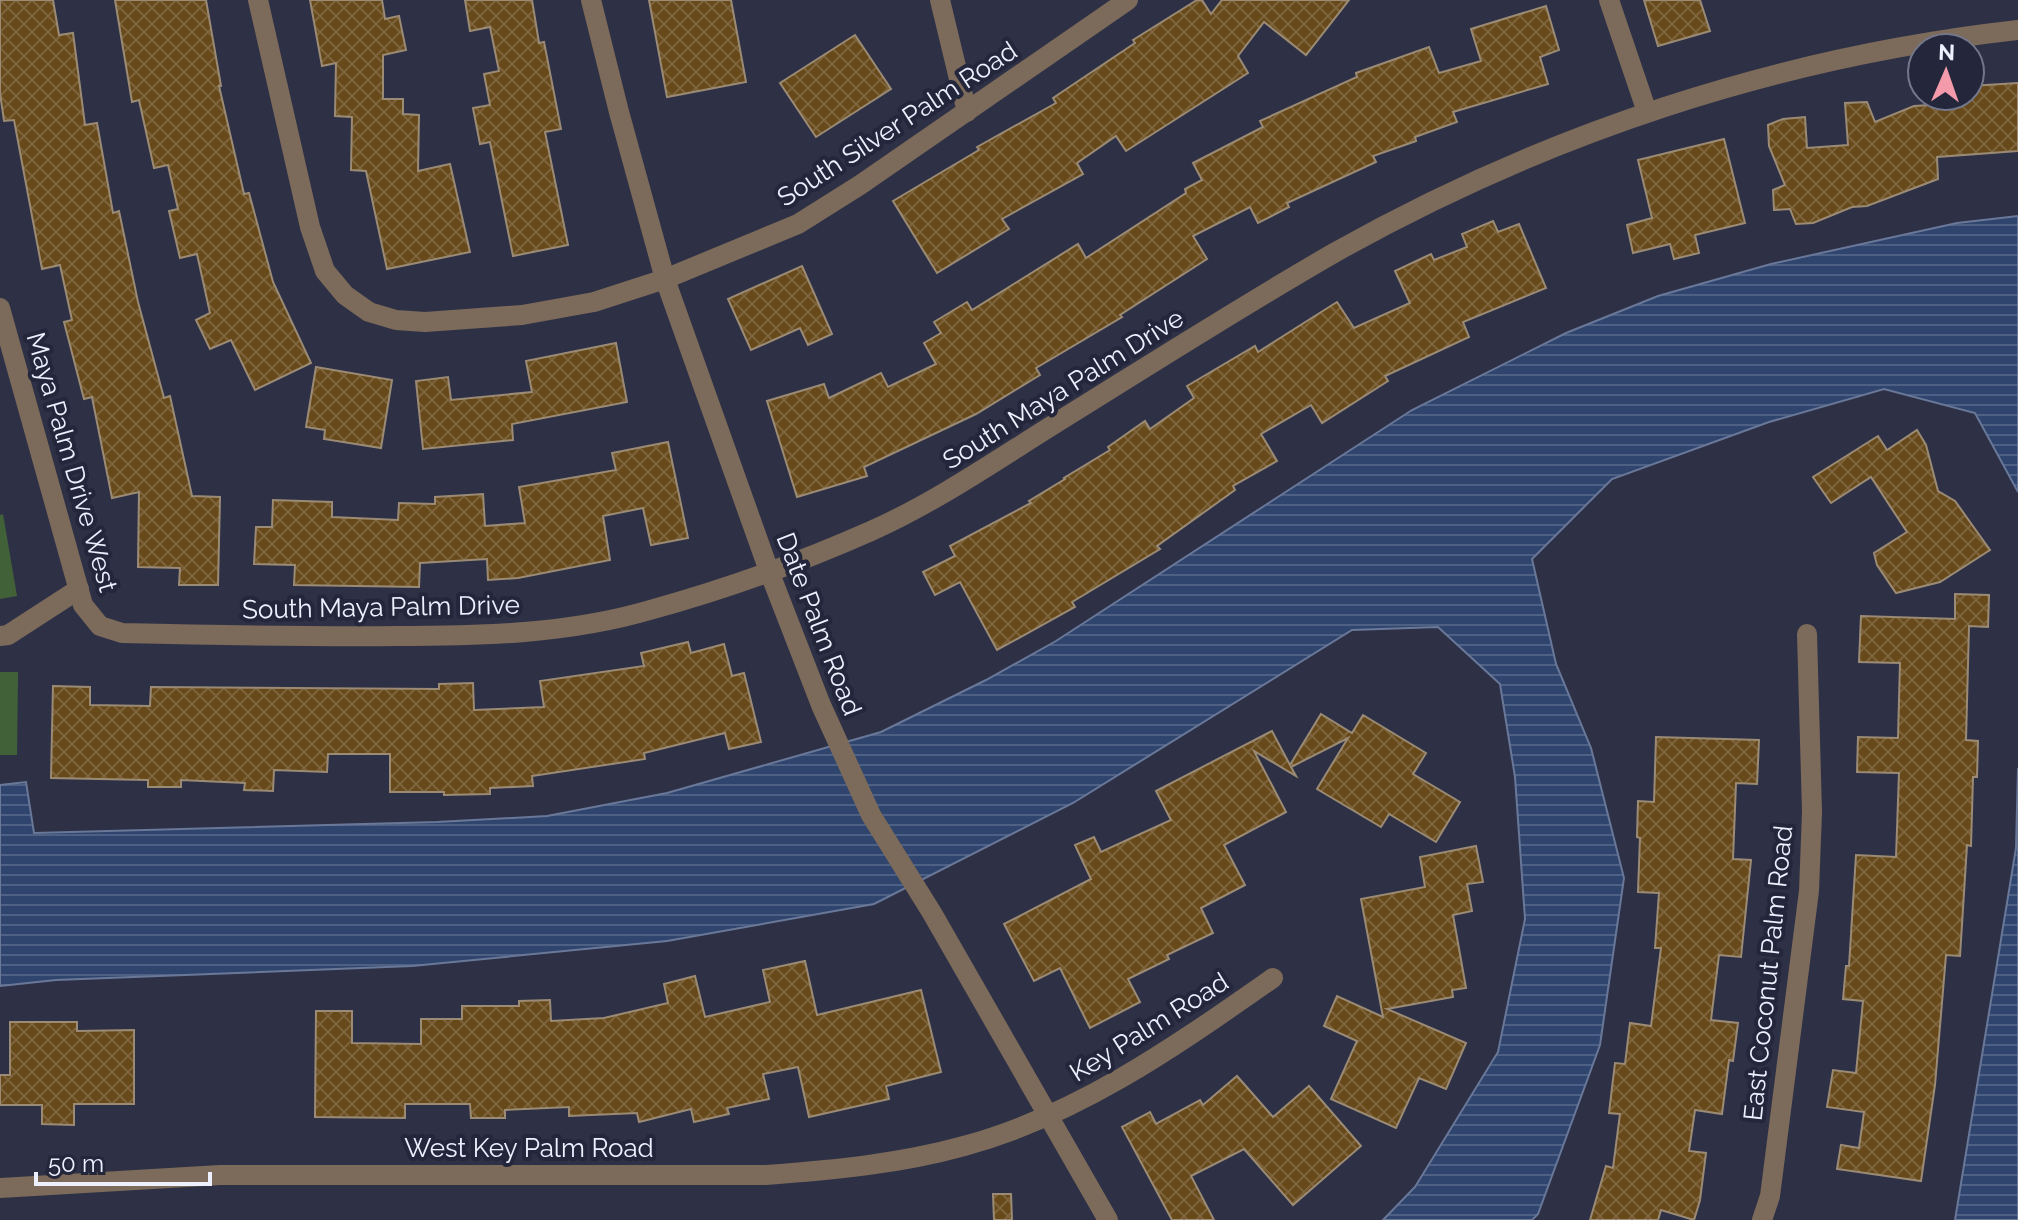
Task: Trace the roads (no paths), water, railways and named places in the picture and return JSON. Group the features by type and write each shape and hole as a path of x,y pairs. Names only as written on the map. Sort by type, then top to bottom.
{"street":[{"name":"South Silver Palm Road","path":"258,0 310,227 325,271 345,295 369,312 396,320 425,322 522,315 594,302 665,279 798,224 860,185 1128,0"},
{"name":"Date Palm Road","path":"591,0 665,279 769,571 821,705 871,815 932,913 1108,1220"},
{"path":"940,0 967,112"},
{"path":"1609,0 1647,112"},
{"name":"South Maya Palm Drive","path":"100,626 122,633 324,637 497,635 588,623 648,611 769,571 872,530 957,485 1320,262 1418,208 1506,166 1647,112 1724,87 1915,44 2018,30"},
{"name":"Maya Palm Drive West","path":"2,321 83,605 100,626"},
{"path":"0,636 8,635 79,589"},
{"name":"East Coconut Palm Road","path":"1762,1220 1770,1196 1809,891 1812,812 1807,634"},
{"name":"Key Palm Road","path":"1050,1115 1175,1047 1273,978"},
{"name":"West Key Palm Road","path":"0,1188 220,1175 766,1175 842,1169 918,1157 967,1145 1050,1115"}],"water":[{"path":"2018,216 2018,492 1975,413 1884,389 1769,422 1612,479 1532,559 1556,664 1591,748 1624,878 1600,1045 1538,1214 1532,1220 1383,1220 1415,1187 1498,1052 1525,919 1515,777 1500,684 1438,627 1352,630 1073,803 874,904 667,941 412,966 56,980 0,986 0,785 26,782 34,833 547,816 667,793 881,732 986,680 1056,641 1412,410 1566,333 1658,296 1771,264 1957,223"},
{"path":"2018,768 2018,1220 1955,1220 2016,848"}]}
